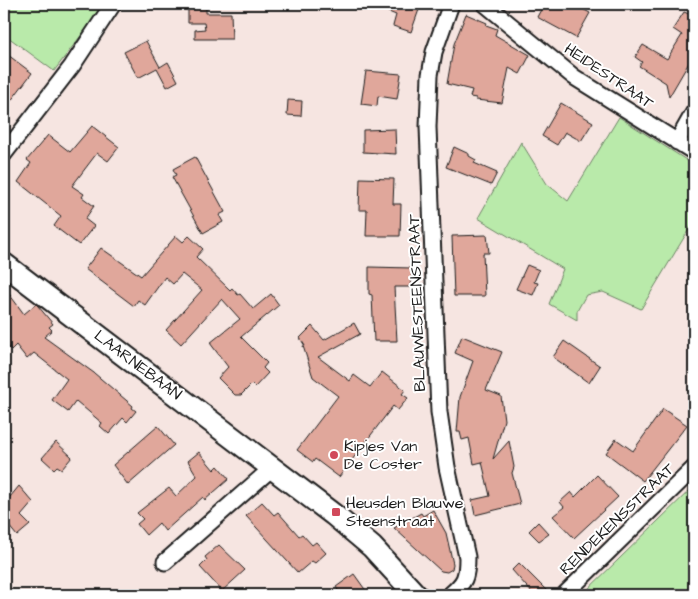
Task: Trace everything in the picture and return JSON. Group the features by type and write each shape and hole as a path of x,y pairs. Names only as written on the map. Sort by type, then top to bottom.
{"street":[{"path":"4,154 72,66 113,4"},
{"name":"BLAUWESTEENSTRAAT","path":"450,595 463,583 467,571 467,557 447,467 439,412 428,127 429,82 434,52 451,4"},
{"name":"HEIDESTRAAT","path":"485,4 574,77 694,152"},
{"path":"677,142 694,112"},
{"name":"LAARNEBAAN","path":"4,264 272,468 372,547 416,595"},
{"path":"165,562 272,468"},
{"name":"RENDEKENSSTRAAT","path":"564,595 694,468"}],"green space":[{"path":"4,4 105,4 54,71 4,34"},
{"path":"619,117 694,165 694,221 641,309 603,292 586,295 577,311 577,320 549,304 563,269 478,218 521,142 547,184 568,201"},
{"path":"694,486 694,595 582,595"}],"building":[{"path":"188,4 206,4 206,13 231,13 232,39 195,39 195,30 205,29 204,23 188,23"},
{"path":"369,4 421,4 411,32 393,26 396,15"},
{"path":"544,4 573,4 590,13 576,38 537,17"},
{"path":"684,12 694,16 694,54 669,97 666,83 639,66 642,62 635,57 643,45 667,59 682,35 673,29"},
{"path":"466,14 497,29 495,35 530,55 520,74 509,68 502,103 476,100 476,98 470,97 472,90 447,84 454,44"},
{"path":"146,41 160,67 168,62 178,81 167,87 157,68 138,78 124,52"},
{"path":"4,52 32,73 4,110"},
{"path":"366,71 401,74 397,99 378,96 377,106 361,104"},
{"path":"288,100 302,101 301,116 287,115"},
{"path":"561,103 593,122 581,141 565,132 557,145 542,136"},
{"path":"92,126 119,147 108,161 97,153 72,186 84,194 82,197 94,206 85,219 94,226 79,245 54,226 61,216 18,182 31,163 27,160 48,135 70,152"},
{"path":"395,129 396,154 363,152 363,130"},
{"path":"454,147 469,154 469,156 476,160 474,163 497,173 491,185 446,167"},
{"path":"195,157 225,212 219,215 223,222 203,233 172,177 176,175 173,169"},
{"path":"360,178 394,179 393,204 401,204 400,236 366,236 367,210 359,210"},
{"path":"487,235 489,253 483,253 485,296 454,296 452,236"},
{"path":"176,236 183,242 189,236 203,249 196,257 230,290 232,288 238,295 240,294 253,309 271,294 279,305 241,337 267,363 263,368 268,373 255,387 252,384 241,395 235,395 218,378 228,367 210,343 240,319 222,299 181,344 166,330 202,290 182,274 173,284 165,277 145,305 138,300 134,306 85,269 101,248 141,276"},
{"path":"527,265 539,270 534,282 538,283 533,295 516,289"},
{"path":"369,267 412,268 411,287 394,287 397,341 374,341 372,295 369,294"},
{"path":"4,287 24,314 36,304 53,324 49,327 52,330 44,337 94,373 133,406 132,408 136,411 127,422 123,418 109,434 100,426 102,423 76,401 68,412 52,400 67,379 34,353 27,359 16,345 11,350 4,341"},
{"path":"354,323 360,334 318,357 350,381 354,375 370,387 382,372 405,390 402,394 408,398 398,410 393,406 339,477 315,459 313,462 297,450 338,396 313,377 303,346 305,346 300,338 312,326 324,340"},
{"path":"462,336 502,352 486,390 501,396 504,420 493,459 509,441 514,467 512,473 520,504 475,515 472,500 490,496 482,462 474,464 469,438 462,440 460,432 457,432 460,397 473,361 455,353"},
{"path":"564,341 600,366 589,383 553,357"},
{"path":"663,409 687,425 643,481 606,453 616,439 633,451"},
{"path":"158,426 174,445 128,485 113,465"},
{"path":"56,442 72,457 62,469 57,466 54,469 42,458"},
{"path":"199,452 214,470 218,466 229,479 205,500 203,497 165,531 159,523 146,535 137,524 143,519 137,513 169,488 176,496 197,476 188,461"},
{"path":"597,475 618,497 574,538 553,516 564,507 560,502 571,492 575,497"},
{"path":"19,486 33,502 21,516 30,525 17,536 4,520 4,492 10,497"},
{"path":"262,502 274,515 278,512 299,536 302,534 312,545 316,542 326,553 315,563 312,561 298,573 246,516"},
{"path":"433,510 446,533 453,564 452,569 447,572 441,571 394,528 421,513 423,516"},
{"path":"538,522 549,534 539,541 529,531"},
{"path":"219,545 245,570 222,591 200,567 207,560 205,557"},
{"path":"519,563 551,595 534,595 512,570"},
{"path":"354,574 369,595 341,595 336,587"}],"place":[{"name":"Kipjes Van De Coster","path":"334,455"},
{"name":"Heusden Blauwe Steenstraat","path":"336,512"}]}
